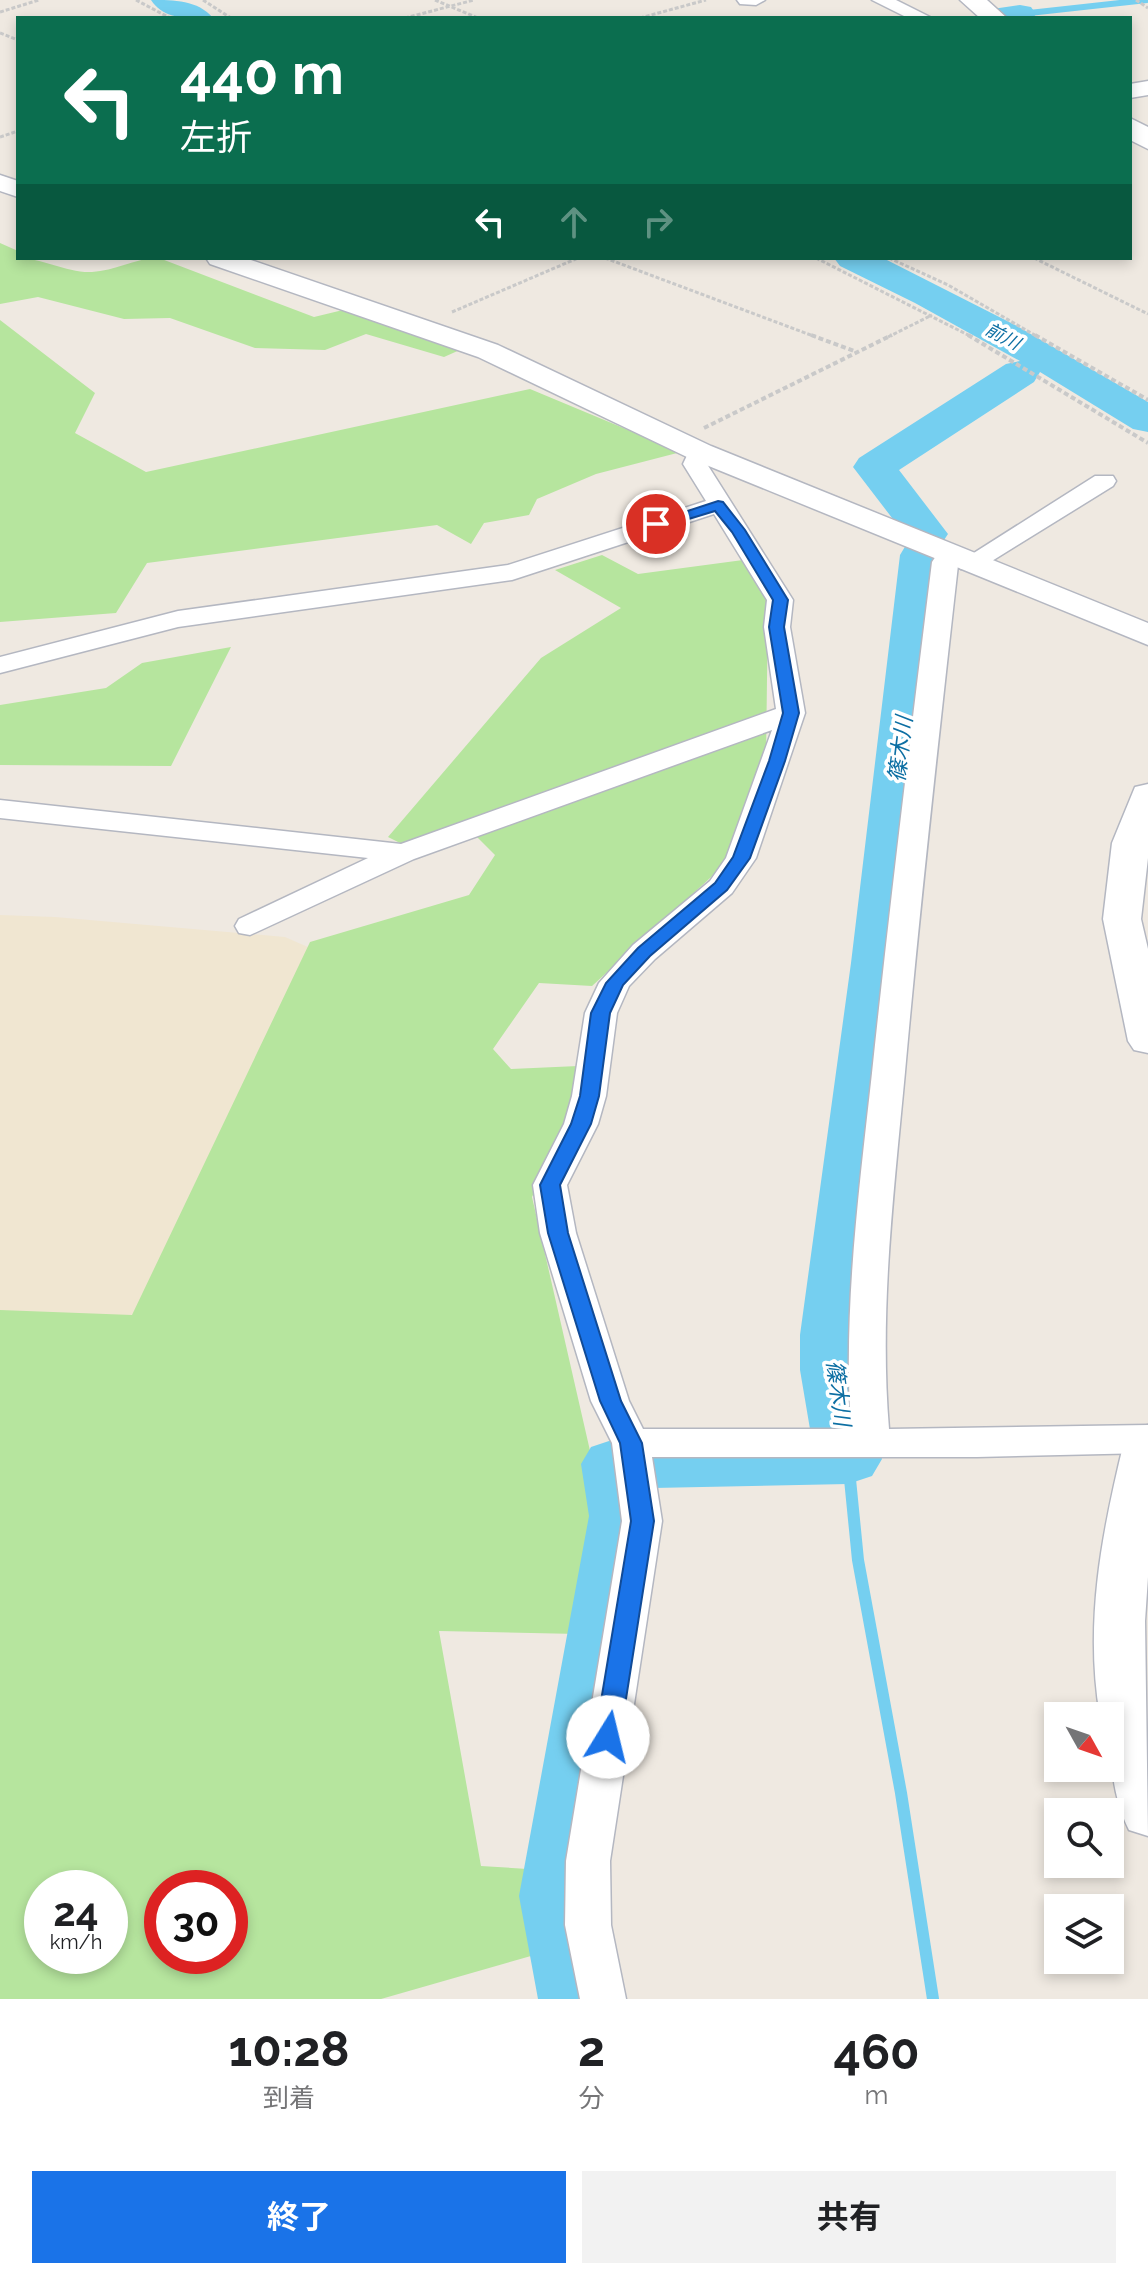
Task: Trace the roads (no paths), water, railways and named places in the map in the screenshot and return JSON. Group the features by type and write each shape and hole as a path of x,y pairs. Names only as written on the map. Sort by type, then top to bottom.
{"main road":[{"path":"972,0 992,16"},
{"path":"1132,128 1148,141"}],"street":[{"path":"746,0 756,0"},
{"path":"881,0 918,16"},
{"path":"225,260 488,351 689,446 1148,635"},
{"path":"603,1999 588,1925 588,1861 642,1521 631,1443 610,1401 558,1233 550,1185 581,1124 589,1096 601,1013 615,983 644,952 721,887 741,858 777,761 791,713 777,627 780,600 738,530 718,505 695,464 689,446"},
{"path":"871,1441 865,1362 874,1217 912,839 943,575 959,559 1104,481"},
{"path":"0,665 178,619 512,572 718,505"},
{"path":"250,926 403,853 791,713"},
{"path":"1148,795 1131,843 1122,919 1148,1041"},
{"path":"0,809 403,853"},
{"path":"631,1443 1148,1440 1136,1491 1119,1621 1121,1681 1148,1814"}],"waterway":[{"name":"前川","path":"166,0 194,16"},
{"path":"1020,14 1147,0"},
{"path":"1005,16 1020,14"},
{"name":"前川","path":"857,260 966,314 1148,420"},
{"name":"篠木川","path":"926,534 874,467 1020,373"},
{"name":"篠木川","path":"579,1999 558,1896 623,1516 615,1464 848,1459 833,1370 832,1335 879,963 922,555"},
{"path":"848,1459 858,1560 901,1793 933,1999"}]}
